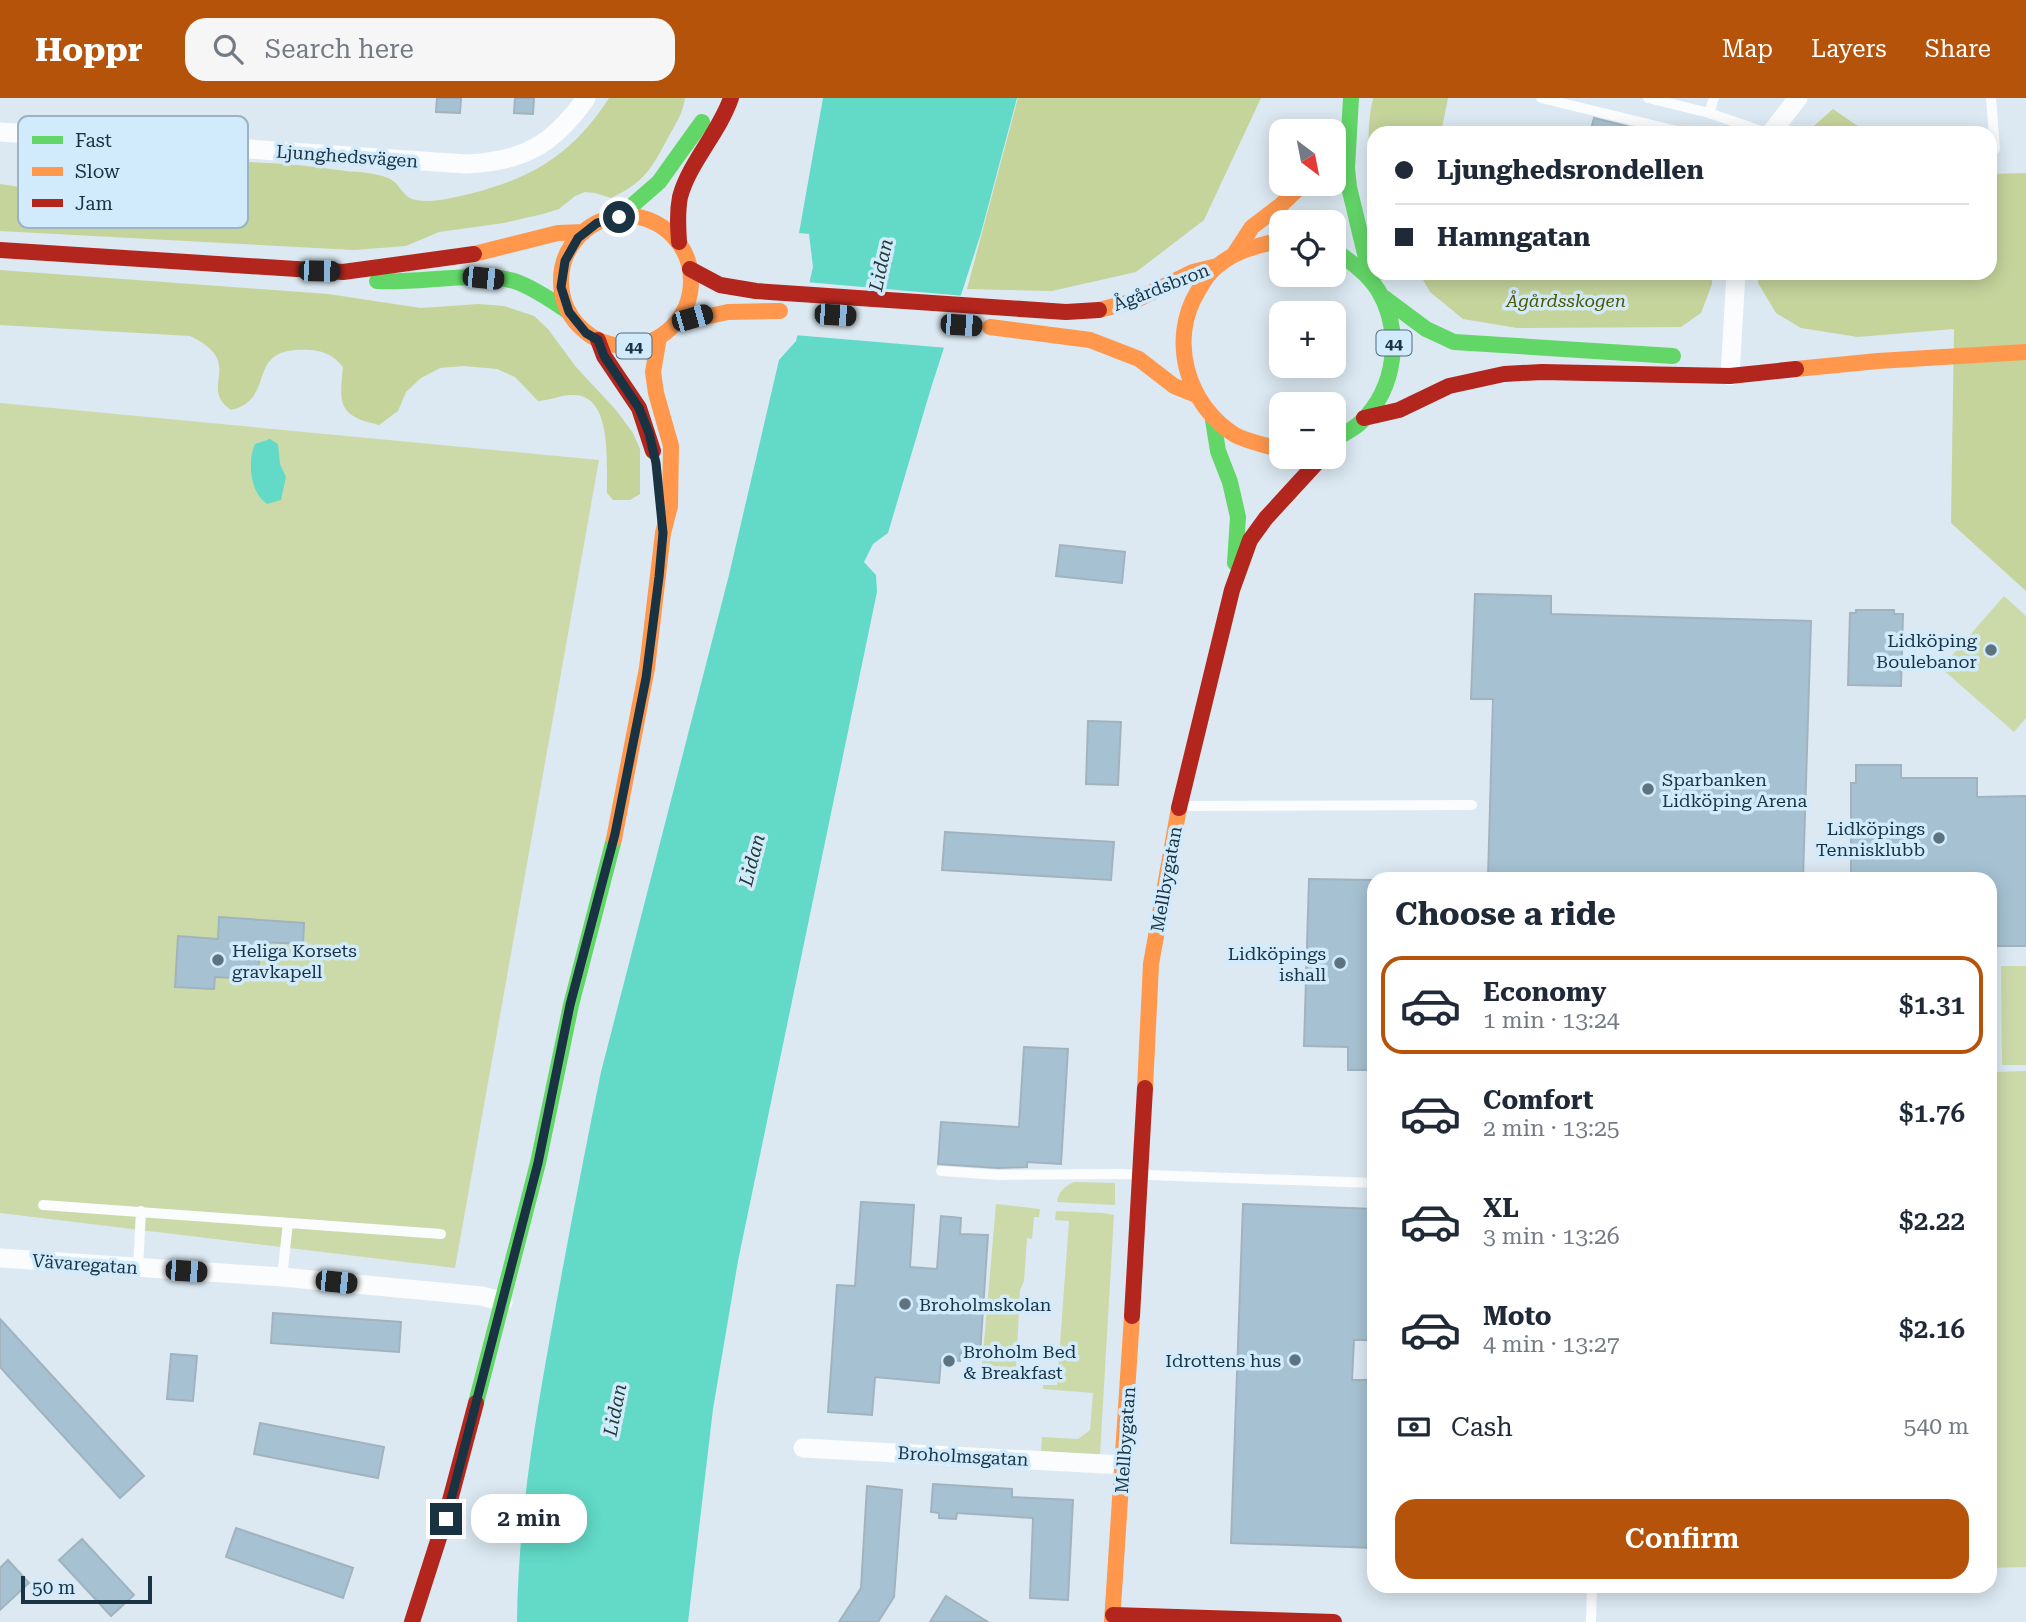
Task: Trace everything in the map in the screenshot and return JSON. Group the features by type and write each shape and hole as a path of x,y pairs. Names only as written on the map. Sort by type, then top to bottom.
{"main road":[{"path":"619,217 659,182 715,98"},
{"path":"679,242 679,204 683,188 720,126 731,98"},
{"name":"44","path":"1341,119 1350,98"},
{"name":"44","path":"1350,98 1347,168 1367,262"},
{"path":"1235,253 1252,227 1290,196"},
{"path":"619,217 642,218 652,222 679,242"},
{"name":"44","path":"0,250 343,272 472,254 558,233 584,232 597,223 619,217"},
{"path":"569,312 561,287 562,269 572,245 584,232"},
{"name":"44","path":"677,323 690,297 690,269 679,242"},
{"path":"1269,242 1252,245 1217,266 1196,294 1184,326 1182,349 1185,373 1194,394 1213,420 1244,442 1269,449"},
{"name":"44","path":"1346,258 1367,275"},
{"name":"Ågårdsbron","path":"690,269 720,285 756,291 1012,310 1089,312 1134,301 1192,272 1217,266"},
{"name":"44","path":"343,272 374,281 402,283 483,278 514,281 532,288 569,312 586,333 618,346 629,346 660,337 677,323 707,314 759,309 799,312"},
{"name":"44","path":"1346,432 1364,418 1378,401 1393,361 1394,339 1390,318 1383,297 1372,280"},
{"path":"1383,297 1426,330 1454,342 1688,357"},
{"path":"972,326 1090,340 1139,359 1174,386 1194,394"},
{"path":"412,1622 446,1519 503,1302 538,1163 570,1005 618,821 647,668 663,533 670,506 671,446 653,372 660,337"},
{"path":"598,340 604,356 639,408 649,433 656,463 663,533"},
{"path":"1364,418 1399,410 1449,386 1504,374 1878,361 2026,352"},
{"name":"Mellbygatan","path":"1213,420 1218,452 1230,482 1238,517 1232,590"},
{"name":"Mellbygatan","path":"1112,1618 1141,1174 1151,964 1180,806 1232,590 1250,541 1284,498 1312,469"},
{"path":"1112,1618 1334,1622"}],"street":[{"name":"Ljunghedsvägen","path":"248,149 466,164 490,163 522,155 553,137 574,116 586,98"},
{"path":"1775,126 1798,98"},
{"name":"Ljunghedsvägen","path":"0,132 18,133"},
{"path":"1726,365 1735,280"},
{"name":"Vävaregatan","path":"0,1258 282,1277 482,1296 503,1302"},
{"name":"Broholmsgatan","path":"803,1448 1123,1465"}],"lane":[{"path":"1541,98 1656,126"},
{"path":"1709,113 1714,98"},
{"path":"1991,98 1993,126"},
{"path":"1653,99 1748,126"},
{"path":"1180,806 1472,805"},
{"path":"941,1171 998,1175 1141,1174 1367,1183"},
{"path":"43,1205 441,1234"},
{"path":"138,1268 141,1211"},
{"path":"282,1277 288,1223"},
{"path":"1591,1622 1592,1593"}],"shaded area":[{"path":"0,403 599,460 455,1268 0,1213"},
{"name":"Lidköping Boulebanor","path":"2004,596 2026,616 2026,718 2014,732 1941,668"},
{"path":"2001,966 2026,966 2026,1065 2002,1065"},
{"path":"2026,1071 2026,1567 1997,1568 1997,1072"},
{"path":"1074,1182 1115,1183 1115,1205 1057,1202 1062,1190"},
{"path":"996,1204 1040,1209 1039,1217 1034,1217 1032,1239 1027,1238 1024,1281 1020,1290 1016,1368 982,1365"},
{"path":"1056,1211 1114,1215 1100,1455 1041,1451 1042,1437 1078,1439 1090,1430 1093,1393 1043,1389 1043,1385 1057,1385 1069,1221 1055,1220"}],"green space":[{"path":"609,98 685,98 679,117 658,156 641,179 623,192 611,198 585,192 575,196 559,209 543,214 504,223 439,232 406,246 354,250 0,231 0,184 18,186 18,228 248,228 248,162 383,176 396,183 411,199 416,200 456,197 513,180 550,161 566,149 595,118"},
{"path":"1018,98 1261,98 1204,220 1136,272 1052,291 967,289"},
{"path":"1373,98 1448,98 1442,126 1370,126"},
{"path":"1833,109 1858,126 1814,126"},
{"path":"2026,173 2026,591 1951,523 1954,329 1858,337 1801,328 1776,313 1758,283 1758,280 1997,280 1997,174"},
{"path":"0,270 328,294 421,308 479,304 504,306 534,316 548,329 576,367 616,410 633,433 640,449 640,494 630,500 613,500 607,493 605,433 595,405 585,397 567,395 538,401 515,377 497,369 464,366 440,368 421,378 406,392 398,411 379,425 349,412 342,399 343,367 329,355 310,350 289,351 275,356 268,364 254,395 246,404 231,410 218,393 219,365 216,356 207,346 190,336 0,325"},
{"name":"Ågårdsskogen","path":"1423,280 1712,280 1701,313 1681,327 1517,328 1463,319 1430,292"}],"water":[{"name":"Lidan","path":"823,98 1017,98 981,233 888,533 873,544 864,562 876,575 877,592 738,1261 713,1409 688,1622 517,1622 520,1550 532,1444 594,1105 729,575 779,360 796,341 813,267 809,234 799,233"},
{"path":"270,439 278,444 280,464 286,477 281,500 267,504 261,499 254,485 251,459 255,444"}],"pier":[{"path":"806,282 965,296 948,348 794,335"}],"building":[{"path":"437,98 461,98 460,113 436,112"},
{"path":"515,98 534,98 533,114 514,113"},
{"path":"1594,118 1626,126 1592,126"},
{"path":"1060,545 1125,552 1122,583 1056,576"},
{"name":"Sparbanken Lidköping Arena","path":"1475,594 1551,596 1551,614 1811,621 1803,872 1488,872 1493,699 1471,699"},
{"path":"1856,610 1894,610 1894,614 1903,614 1901,686 1848,685 1850,613 1856,613"},
{"path":"1088,721 1121,722 1118,785 1086,784"},
{"name":"Lidköpings Tennisklubb","path":"1856,765 1901,765 1901,778 1977,778 1977,797 2026,796 2026,946 1997,946 1997,872 1851,872 1851,783 1856,783"},
{"path":"945,832 1114,842 1111,880 942,870"},
{"name":"Lidköpings ishall","path":"1309,879 1367,880 1367,1070 1348,1070 1348,1047 1304,1046"},
{"name":"Heliga Korsets gravkapell","path":"219,917 304,923 303,944 260,942 258,979 215,977 214,989 175,987 178,936 218,939"},
{"path":"1024,1047 1068,1049 1061,1164 1027,1162 1027,1167 998,1168 938,1164 941,1122 1019,1127"},
{"name":"Broholmskolan","path":"861,1202 914,1205 910,1267 937,1269 941,1216 961,1218 960,1234 988,1235 980,1354 960,1353 960,1361 941,1360 939,1383 875,1377 872,1415 828,1412 837,1285 855,1286"},
{"name":"Idrottens hus","path":"1243,1204 1367,1209 1367,1340 1354,1340 1352,1380 1367,1380 1367,1548 1231,1543"},
{"path":"273,1313 401,1322 399,1352 271,1343"},
{"path":"0,1319 144,1476 120,1498 0,1367"},
{"path":"171,1354 197,1356 193,1401 167,1399"},
{"path":"260,1423 384,1447 378,1478 254,1454"},
{"path":"933,1484 1012,1489 1012,1497 1073,1500 1068,1600 1030,1598 1033,1518 957,1513 956,1519 939,1518 939,1513 931,1512"},
{"path":"867,1486 902,1490 894,1597 878,1622 839,1622 861,1588"},
{"path":"236,1528 353,1568 343,1598 226,1557"},
{"path":"82,1539 134,1595 111,1616 59,1560"},
{"path":"8,1560 29,1583 0,1610 0,1568"},
{"path":"946,1596 988,1622 930,1622"}],"traffic: fast":[{"path":"1351,98 1347,168 1367,262"},
{"path":"619,217 659,182 702,122"},
{"path":"1346,259 1367,276"},
{"path":"377,281 468,277 503,279 531,288 569,312"},
{"path":"1346,432 1358,425 1373,408 1382,393 1392,359 1391,324 1386,306 1370,280"},
{"path":"1383,297 1426,329 1454,342 1673,356"},
{"path":"1213,420 1218,451 1230,482 1238,517 1235,563"},
{"path":"476,1403 538,1163 571,1005 614,839"}],"traffic: slow":[{"path":"1235,253 1252,227 1290,196"},
{"path":"626,216 651,221 672,235 686,256 691,281 686,306 672,327 651,341 626,346 601,341 580,327 566,306 561,281 566,256 580,235 601,221 626,216"},
{"path":"474,254 558,233 584,232"},
{"path":"1269,243 1234,255 1208,275 1189,310 1184,330 1187,370 1205,407 1235,435 1269,446"},
{"path":"1099,310 1134,301 1193,272 1217,266"},
{"path":"677,323 728,312 780,311"},
{"path":"990,327 1090,340 1139,359 1174,386 1194,394"},
{"path":"614,839 647,668 663,533 670,506 671,446 653,372 659,337"},
{"path":"1796,369 2026,352"},
{"path":"1145,1088 1151,964 1179,808"},
{"path":"1112,1622 1132,1316"}],"traffic: jam":[{"path":"679,242 678,208 684,184 731,98"},
{"path":"0,250 343,272 474,254"},
{"path":"690,269 720,285 756,291 1066,312 1099,310"},
{"path":"598,340 604,356 639,408 653,451"},
{"path":"1364,418 1399,410 1449,386 1504,374 1542,372 1730,376 1796,369"},
{"path":"1179,808 1232,590 1250,540 1266,518 1311,469"},
{"path":"1132,1316 1145,1088"},
{"path":"412,1622 445,1519 476,1403"},
{"path":"1113,1615 1334,1622"}],"place":[{"name":"Lidköping Boulebanor","path":"1991,650"},
{"name":"Sparbanken Lidköping Arena","path":"1648,789"},
{"name":"Lidköpings Tennisklubb","path":"1939,838"},
{"name":"Heliga Korsets gravkapell","path":"218,960"},
{"name":"Lidköpings ishall","path":"1340,963"},
{"name":"Broholmskolan","path":"905,1304"},
{"name":"Idrottens hus","path":"1295,1360"},
{"name":"Broholm Bed & Breakfast","path":"949,1361"}],"route":[{"path":"446,1519 538,1163 570,1005 615,834 646,678 663,533 656,463 649,433 639,408 604,356 598,340 576,323 565,304 561,287 565,261 572,245 597,223 619,217"}]}
